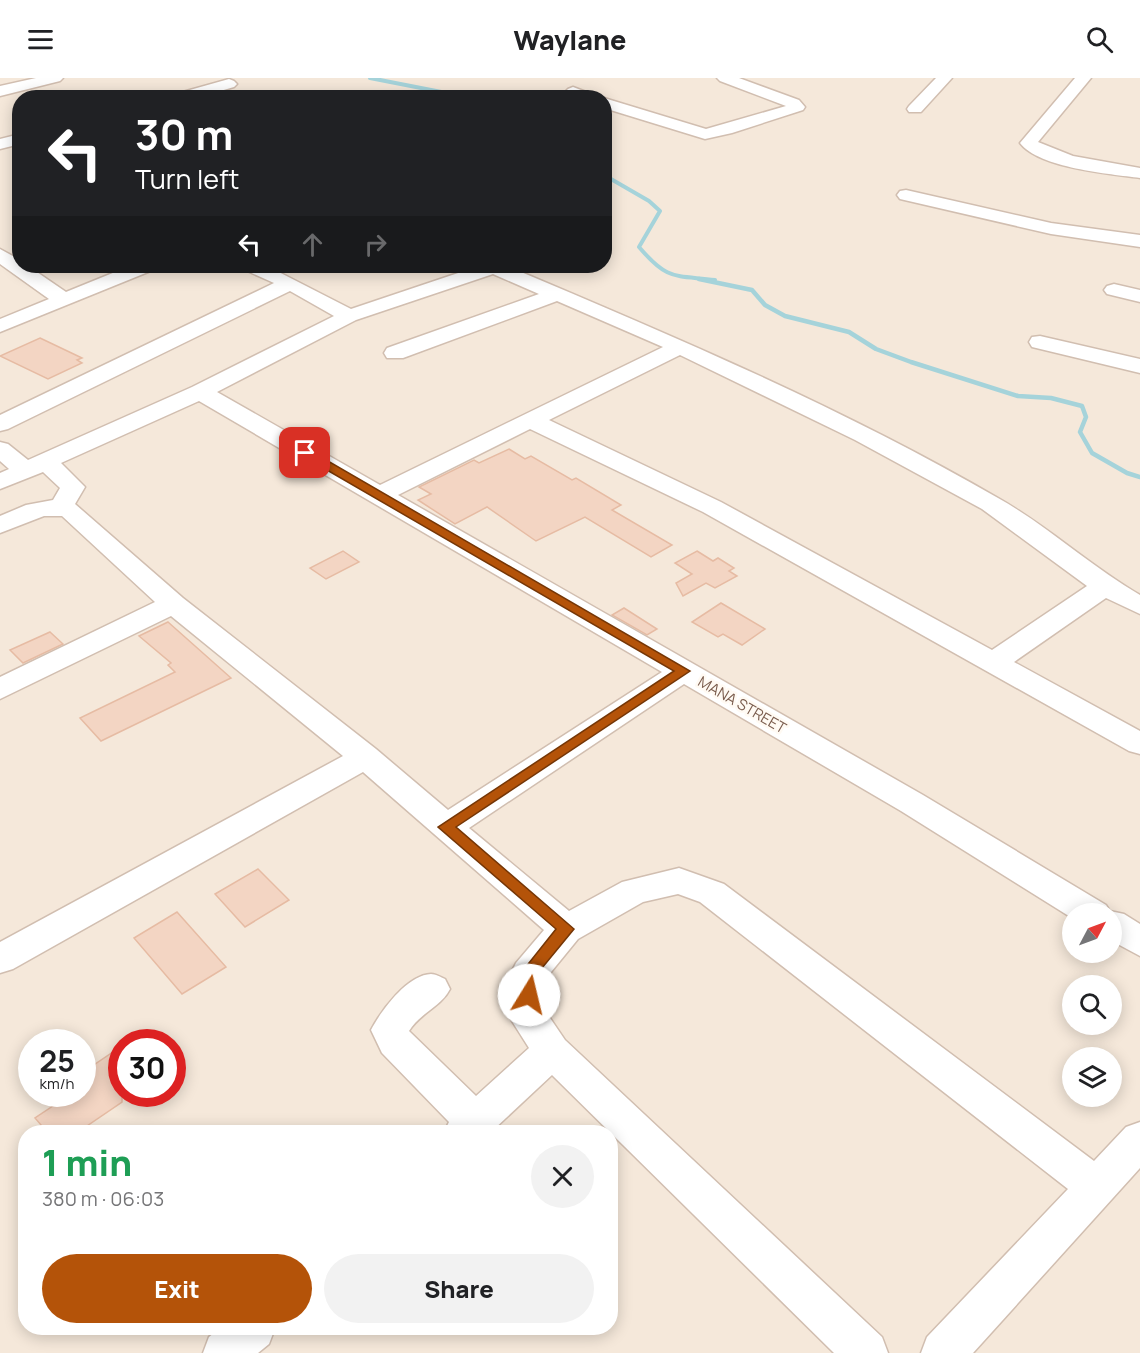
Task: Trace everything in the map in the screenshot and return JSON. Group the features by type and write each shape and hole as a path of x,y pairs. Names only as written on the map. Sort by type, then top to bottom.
{"street":[{"path":"3,91 54,78"},
{"path":"612,105 705,134 726,130 797,107 793,103 725,78"},
{"path":"915,109 944,78"},
{"path":"1083,78 1028,143 1040,151 1060,158 1140,173"},
{"path":"207,90 229,84"},
{"path":"906,195 1047,228 1089,236 1140,241"},
{"path":"26,273 64,300"},
{"path":"0,327 129,273"},
{"path":"268,273 349,316"},
{"path":"0,482 200,392 349,316 475,273"},
{"path":"511,273 680,347 863,435 991,504 1105,586 1140,606"},
{"path":"0,424 290,283"},
{"path":"1114,290 1140,296"},
{"path":"395,353 558,294"},
{"path":"1040,342 1140,366"},
{"path":"379,495 680,347"},
{"name":"MANA STREET","path":"200,392 912,803 1076,903"},
{"path":"529,420 712,507 1140,744"},
{"path":"0,449 73,487 61,507"},
{"path":"0,525 32,511 61,507 71,511 173,604 365,757 566,929"},
{"path":"993,663 1105,586"},
{"path":"0,689 173,604"},
{"path":"446,827 684,671"},
{"path":"0,958 365,757"},
{"path":"866,1353 552,1051 530,1018 529,973 566,929 634,891 679,881 712,892 1097,1187"},
{"path":"1122,930 1140,942"},
{"path":"432,989 400,1012 390,1030 395,1042 468,1125"},
{"path":"472,1125 552,1051"},
{"path":"943,1353 1140,1140"}],"shaded area":[{"path":"0,78 1140,78 1140,1353 0,1353"}],"building":[{"path":"40,338 82,358 77,360 82,363 48,379 0,356"},
{"path":"509,449 525,459 531,456 572,480 576,478 621,505 612,510 672,545 651,557 585,517 536,541 487,507 455,524 418,500 431,494 419,487 474,460 479,463"},
{"path":"343,551 359,562 326,579 310,568"},
{"path":"697,551 713,561 718,558 734,568 729,571 737,576 715,588 706,583 683,596 676,583 692,574 675,563"},
{"path":"721,603 765,629 742,645 723,634 718,637 692,622"},
{"path":"624,608 657,629 647,635 612,615"},
{"path":"168,622 231,678 101,741 80,718 175,672 168,665 171,663 139,636"},
{"path":"50,632 63,644 23,663 10,650"},
{"path":"258,869 289,900 245,927 215,894"},
{"path":"177,912 226,967 182,994 134,938"},
{"path":"108,1055 108,1107 115,1107 88,1125 41,1125 35,1118 52,1107 96,1107 96,1064"}],"waterway":[{"path":"370,78 431,90"},
{"path":"612,180 649,201 660,211 639,247 657,266 672,274 715,280"},
{"path":"699,279 752,290 765,305 785,316 849,332 876,349 911,362 1018,396 1051,398 1082,406 1086,417 1080,432 1092,453 1127,473 1140,477"}],"route":[{"path":"305,453 684,671 446,827 566,929 529,973 529,995"}]}
